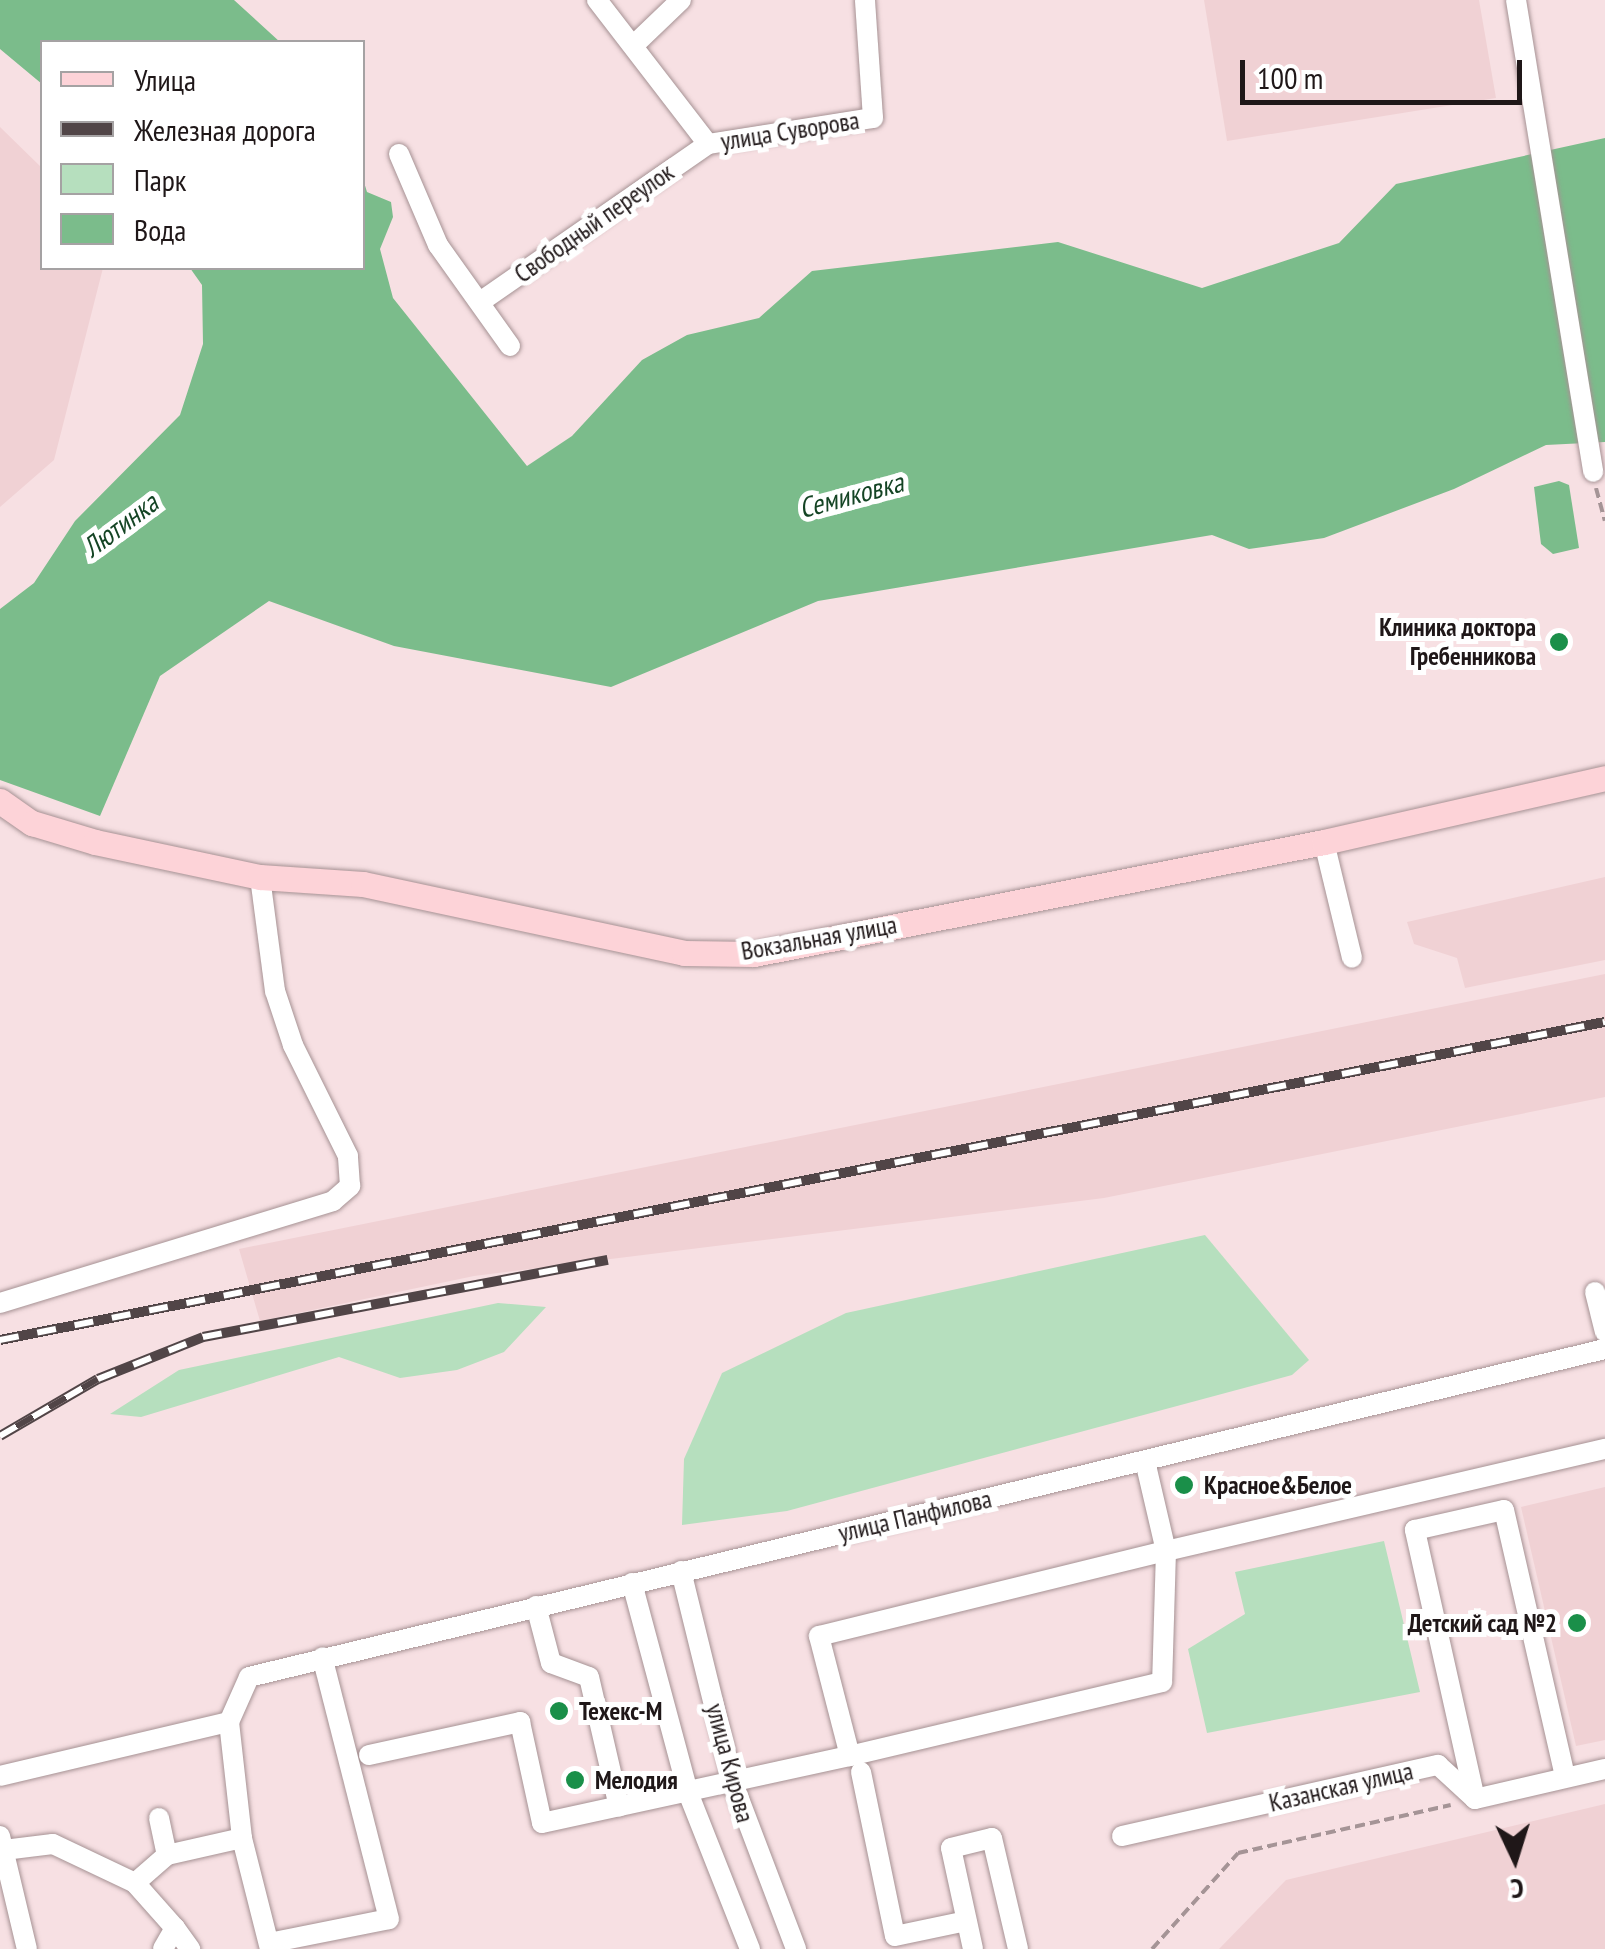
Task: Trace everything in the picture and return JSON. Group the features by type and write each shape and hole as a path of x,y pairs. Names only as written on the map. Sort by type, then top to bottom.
{"main road":[{"name":"Вокзальная улица","path":"0,801 32,823 260,876 363,884 684,953 754,954 1324,842 1605,778"}],"street":[{"name":"улица Суворова","path":"597,0 708,144 873,118 865,0"},
{"path":"634,45 681,0"},
{"path":"1516,0 1593,472"},
{"name":"Свободный переулок","path":"480,302 708,144"},
{"path":"399,154 438,245 510,346"},
{"path":"1324,842 1352,958"},
{"path":"0,1303 333,1201 350,1186 348,1156 293,1044 275,991 260,876"},
{"path":"1595,1292 1604,1348"},
{"name":"улица Панфилова","path":"229,1722 249,1677 322,1657 1604,1348"},
{"path":"966,1921 895,1936 855,1764 819,1636 1605,1449"},
{"path":"368,1755 520,1722 542,1824 733,1783 855,1764 1162,1682 1166,1551 1145,1461"},
{"path":"1565,1777 1504,1510 1415,1530 1475,1800 1605,1769"},
{"name":"улица Кирова","path":"682,1571 733,1783 796,1949"},
{"name":"улица Кирова","path":"632,1583 689,1795 750,1949"},
{"path":"536,1606 550,1664 589,1677 618,1808"},
{"path":"0,1776 229,1722 242,1838 270,1946 389,1920 322,1657"},
{"name":"Казанская улица","path":"1122,1836 1438,1764 1475,1800"},
{"path":"159,1818 167,1855"},
{"path":"135,1883 167,1855 242,1838"},
{"path":"972,1949 951,1848 992,1838 1018,1949"},
{"path":"27,1949 2,1843 54,1844 135,1883 190,1949"},
{"path":"163,1949 175,1928"}],"path":[{"path":"1593,472 1605,521"},
{"path":"1152,1949 1238,1852 1475,1800"}],"shaded area":[{"path":"1204,0 1479,0 1496,98 1227,141"},
{"path":"0,127 40,166 40,270 102,270 54,460 0,507"},
{"path":"1605,877 1605,960 1465,988 1457,958 1414,944 1407,922"},
{"path":"1605,974 1605,1097 1104,1198 474,1276 260,1321 239,1249"},
{"name":"Детский сад №2","path":"1605,1487 1605,1740 1576,1746 1521,1507"},
{"path":"1605,1804 1605,1949 1219,1949 1286,1880"}],"green space":[{"path":"1205,1235 1309,1360 1292,1375 787,1511 682,1525 684,1459 722,1373 846,1313"},
{"path":"498,1303 546,1307 504,1352 457,1370 400,1378 339,1357 141,1417 110,1414 179,1370"},
{"path":"1384,1541 1420,1692 1207,1733 1188,1649 1245,1614 1235,1572"}],"water":[{"path":"0,0 234,0 278,40 40,40 40,82 0,49"},
{"path":"1605,138 1605,442 1546,445 1454,489 1324,538 1249,549 1212,535 818,601 611,687 394,646 269,601 160,676 100,816 0,780 0,609 34,583 75,521 180,415 203,344 202,285 191,270 365,270 365,186 367,192 391,202 393,217 380,249 393,298 527,466 572,436 642,360 687,335 759,318 812,271 1058,242 1202,288 1339,243 1396,184"},
{"path":"1559,481 1569,485 1579,548 1553,554 1541,544 1534,487"}],"railway":[{"path":"0,1340 1605,1022"},
{"path":"0,1436 98,1379 203,1337 608,1260"}],"place":[{"name":"Клиника доктора Гребенникова","path":"1559,642"},
{"name":"Красное&Белое","path":"1184,1485"},
{"name":"Детский сад №2","path":"1577,1623"},
{"name":"Техекс-М","path":"559,1711"},
{"name":"Мелодия","path":"575,1780"}],"water label":[{"name":"Семиковка","path":"851,495"},
{"name":"Лютинка","path":"120,525"}]}
